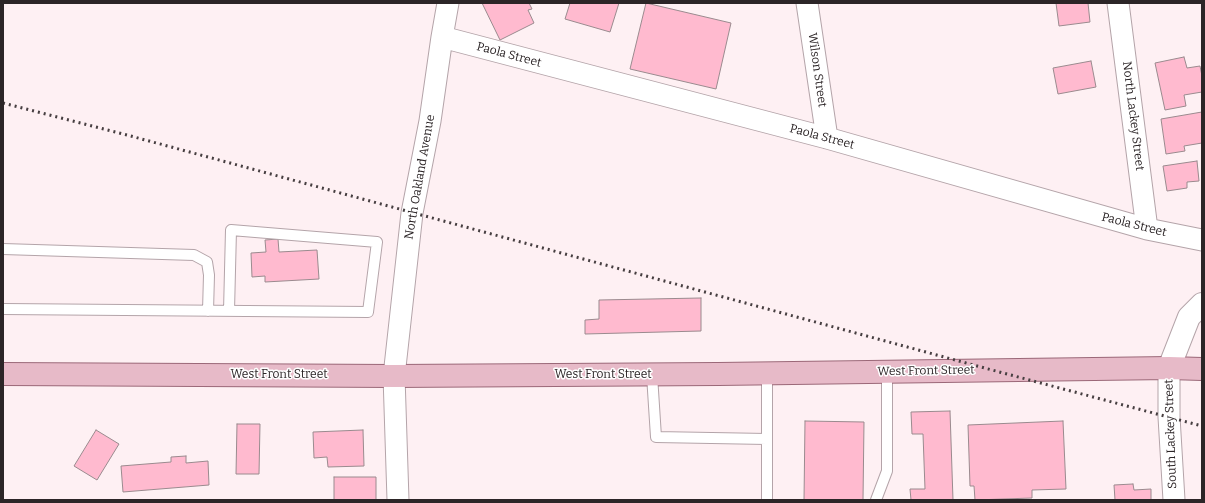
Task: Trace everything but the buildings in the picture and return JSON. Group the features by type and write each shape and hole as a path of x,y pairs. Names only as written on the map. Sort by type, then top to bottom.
{"main road":[{"path":"1169,368 1189,317 1202,304"},
{"name":"West Front Street","path":"3,374 394,376 652,375 1169,368 1202,369"}],"street":[{"name":"North Oakland Avenue","path":"398,500 394,376 412,213 430,122 448,3"},
{"name":"Wilson Street","path":"807,3 826,138"},
{"name":"North Lackey Street","path":"1118,3 1147,229"},
{"name":"Paola Street","path":"442,37 826,138 1147,229 1202,240"},
{"name":"South Lackey Street","path":"1169,368 1169,417 1174,500"}],"lane":[{"path":"3,309 208,311 368,312 377,242 231,230 229,311"},
{"path":"3,249 194,256 207,262 209,276 208,311"},
{"path":"876,500 887,471 887,372"},
{"path":"767,374 767,500"},
{"path":"652,375 656,437 767,439"}],"railway":[{"path":"3,103 127,135 1202,426"}]}
